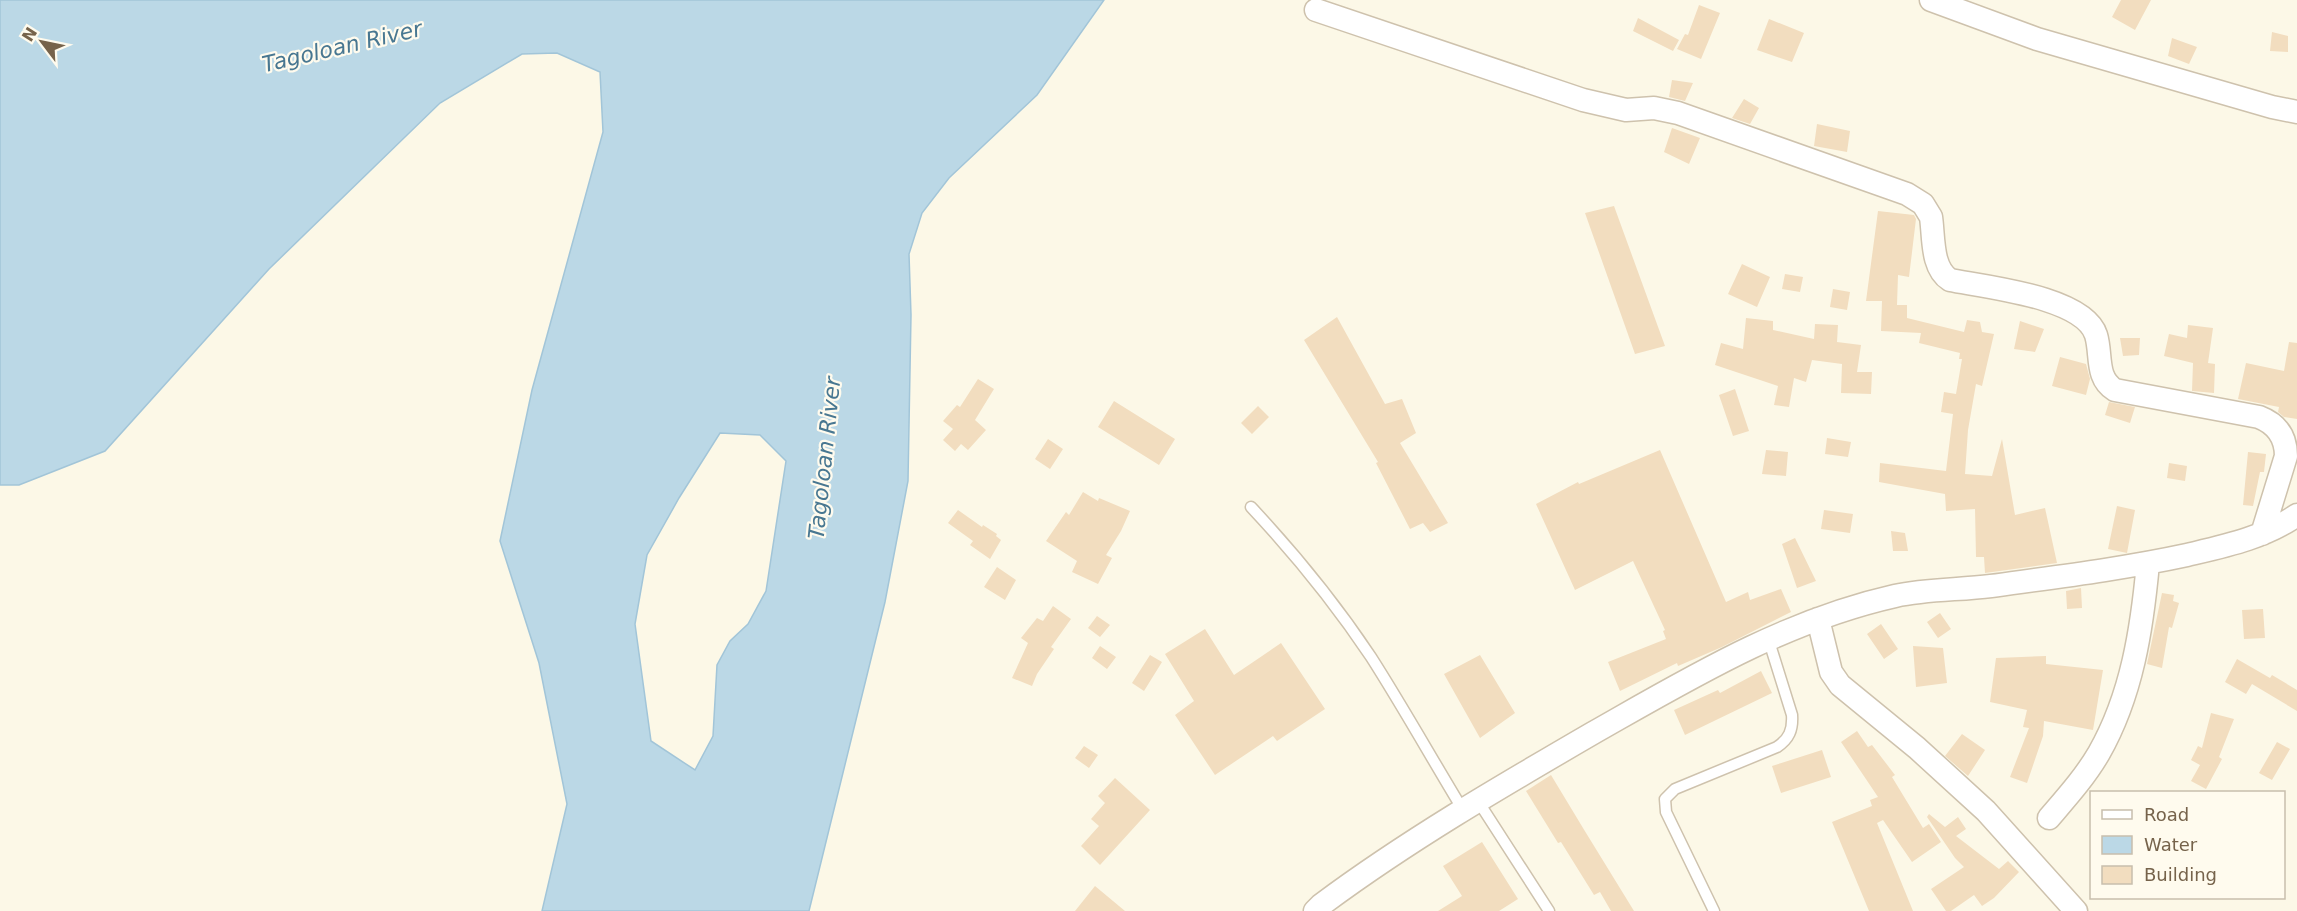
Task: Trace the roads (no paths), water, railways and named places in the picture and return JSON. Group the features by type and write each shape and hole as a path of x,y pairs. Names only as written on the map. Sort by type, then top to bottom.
{"street":[{"path":"1931,0 2037,39 2261,104 2297,112"},
{"path":"1316,10 1583,100 1626,110 1654,108 1678,113 1907,194 1928,209 1937,263 1942,275 1950,280 2057,302 2075,310 2093,326 2097,337 2103,379 2107,386 2115,390 2259,417 2272,423 2280,431 2286,445 2286,456 2262,534"},
{"path":"1323,909 1388,856 1471,805 1716,663 1768,638 1818,619 1896,596 1989,586 2148,563 2232,545 2262,534 2297,515"},
{"path":"2049,818 2088,771 2112,728 2133,665 2140,633 2148,563"},
{"path":"1818,619 1831,672 1840,686 1917,748 1986,811 2076,911"}],"lane":[{"path":"1251,507 1286,545 1348,624 1471,805 1549,911"},
{"path":"1714,911 1666,812 1665,799 1675,789 1785,742 1793,725 1792,715 1768,638"}],"water":[{"name":"Tagoloan River","path":"0,0 1104,0 1037,95 949,178 922,213 909,254 911,315 908,481 885,602 809,911 542,911 567,804 539,663 500,541 532,390 603,132 600,72 557,53 522,54 440,103 269,269 105,451 19,485 0,485","holes":["720,433 760,435 786,461 766,591 748,624 730,641 717,665 713,736 695,770 651,741 635,624 647,555 679,498"]}]}
